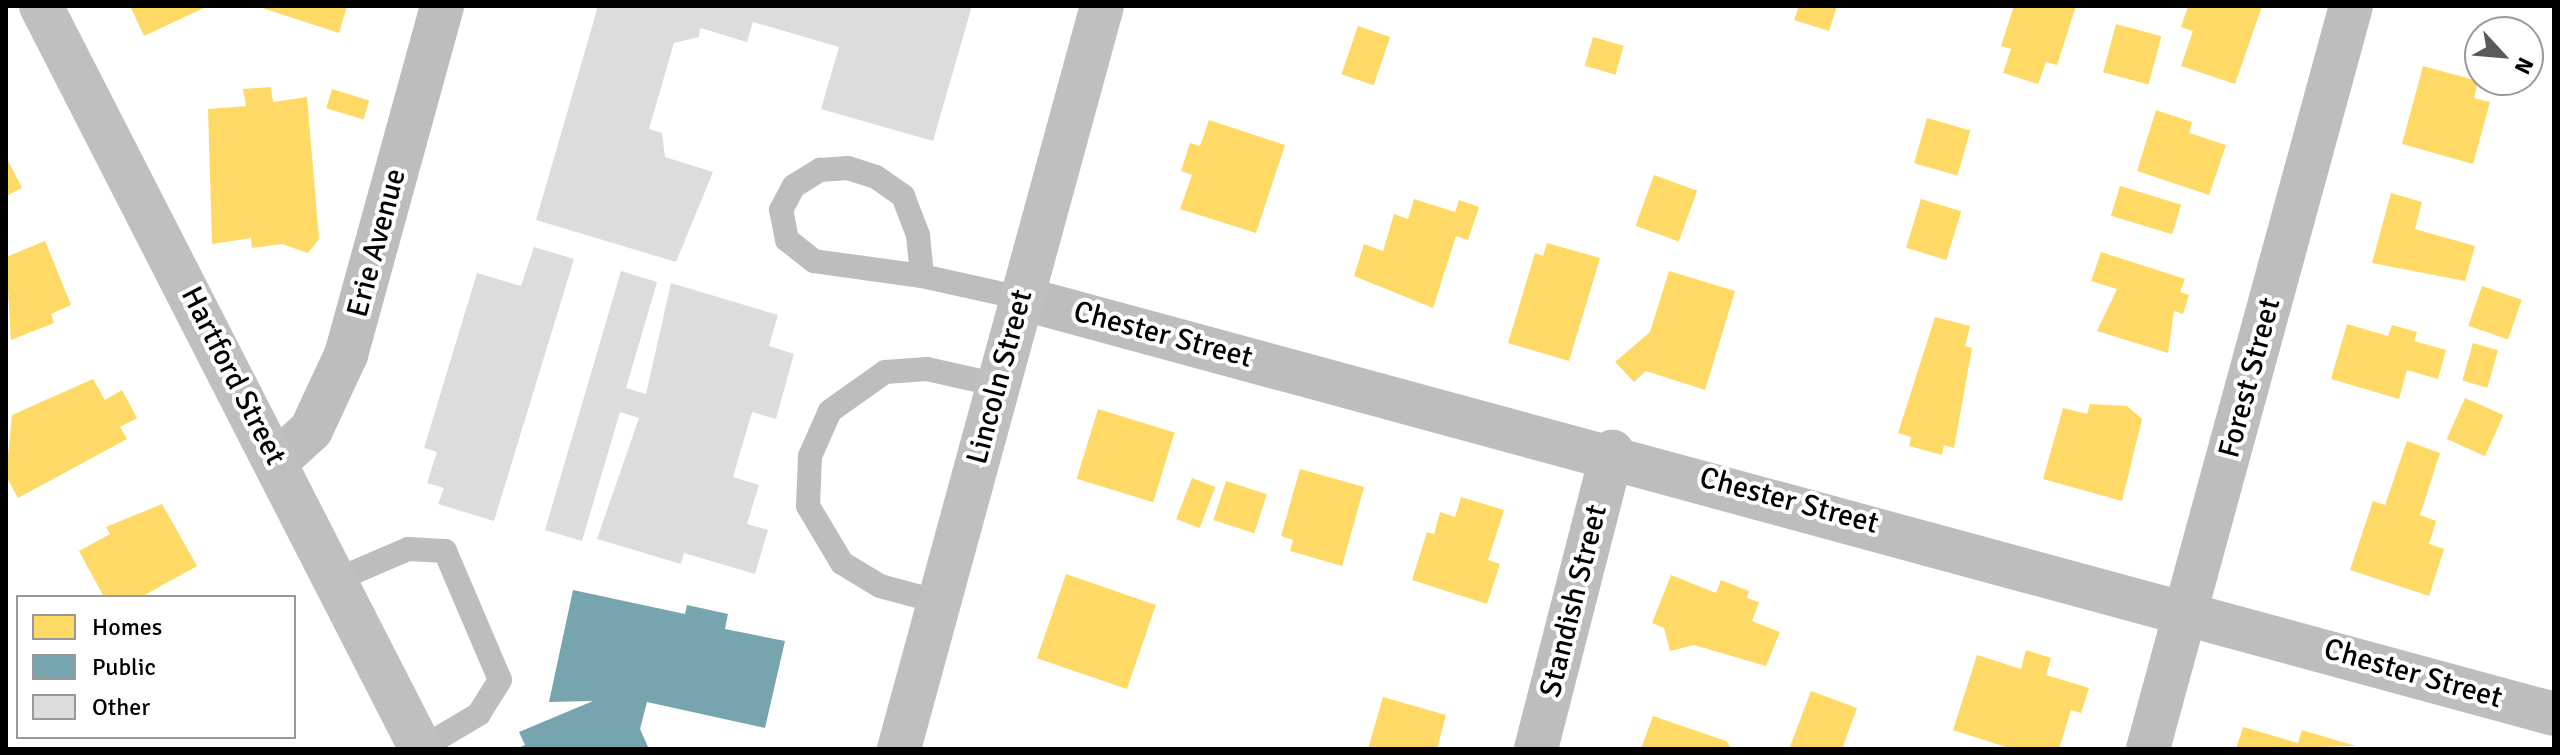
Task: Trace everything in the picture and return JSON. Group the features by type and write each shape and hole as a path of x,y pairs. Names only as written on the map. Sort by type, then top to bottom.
{"street":[{"name":"Hartford Street","path":"41,6 277,461 420,749"},
{"name":"Erie Avenue","path":"277,461 311,430 346,355 442,6"},
{"name":"Lincoln Street","path":"899,749 1102,6"},
{"name":"Forest Street","path":"2148,749 2351,6"},
{"name":"Chester Street","path":"1021,298 1612,452 2554,714"},
{"name":"Standish Street","path":"1536,749 1612,452"}],"lane":[{"path":"922,276 918,235 894,189 848,168 820,170 794,186 781,210 787,240 814,261 922,276 1021,298"},
{"path":"940,602 880,586 842,563 808,506 810,456 830,411 885,372 927,369 998,385"},
{"path":"336,580 408,549 445,551 500,680 479,714 420,749"}],"building: Homes":[{"path":"130,6 208,6 144,36"},
{"path":"256,6 347,6 339,33"},
{"path":"1799,6 1837,6 1829,31 1794,20"},
{"path":"2014,6 2076,6 2057,65 2046,62 2038,84 2003,73 2011,49 2001,46"},
{"path":"2188,6 2262,6 2235,84 2181,66 2193,31 2181,27"},
{"path":"2116,24 2161,36 2148,84 2103,72"},
{"path":"1358,26 1390,37 1374,85 1341,74"},
{"path":"1593,37 1624,46 1615,75 1585,66"},
{"path":"2423,66 2464,77 2464,96 2490,102 2473,164 2402,144"},
{"path":"271,87 273,102 307,97 319,239 308,253 282,244 252,248 251,238 212,244 208,109 246,106 243,89"},
{"path":"332,89 369,100 363,120 326,108"},
{"path":"2156,110 2192,122 2189,133 2226,145 2209,195 2137,171"},
{"path":"1927,118 1970,130 1957,176 1914,163"},
{"path":"1209,120 1285,145 1256,233 1180,209 1192,175 1181,171 1190,143 1200,146"},
{"path":"6,157 22,188 6,196"},
{"path":"1654,175 1697,191 1679,241 1636,226"},
{"path":"2120,186 2181,205 2172,234 2111,216"},
{"path":"2391,193 2422,202 2415,229 2475,246 2465,281 2372,263"},
{"path":"1414,199 1455,212 1459,200 1479,207 1468,240 1456,236 1433,308 1354,276 1364,244 1383,251 1394,214 1408,219"},
{"path":"1921,199 1961,211 1946,260 1906,248"},
{"path":"45,241 71,305 51,314 54,323 11,340 6,257"},
{"path":"1547,243 1600,258 1569,361 1508,343 1535,253 1543,256"},
{"path":"2101,252 2185,279 2180,292 2189,295 2183,314 2174,311 2168,353 2097,331 2117,289 2091,281"},
{"path":"1669,271 1735,291 1705,390 1646,371 1634,382 1615,362 1650,332"},
{"path":"2482,286 2522,300 2508,339 2468,326"},
{"path":"1935,317 1970,326 1965,346 1972,348 1954,448 1944,445 1942,455 1909,446 1911,437 1898,433"},
{"path":"2347,324 2388,336 2392,325 2417,332 2414,341 2446,350 2438,379 2407,370 2399,399 2331,379"},
{"path":"2473,343 2498,350 2487,388 2462,380"},
{"path":"93,379 105,400 122,390 137,418 120,427 127,439 18,498 6,476 12,415"},
{"path":"2465,398 2503,415 2485,456 2447,439"},
{"path":"2090,404 2127,406 2142,419 2122,501 2043,479 2063,408 2087,414"},
{"path":"1098,409 1175,432 1153,502 1077,479"},
{"path":"2407,441 2440,453 2420,515 2436,521 2429,544 2444,549 2429,596 2350,570 2373,501 2385,505"},
{"path":"1300,469 1364,487 1342,566 1290,551 1293,540 1281,536"},
{"path":"1192,478 1215,487 1200,528 1176,519"},
{"path":"1226,481 1267,494 1254,533 1213,520"},
{"path":"1461,497 1504,510 1488,560 1500,564 1487,604 1412,580 1427,532 1434,534 1440,512 1455,517"},
{"path":"162,504 197,566 145,595 103,595 79,551 110,534 106,527"},
{"path":"1066,574 1156,605 1127,689 1037,658"},
{"path":"1671,575 1716,593 1721,580 1749,591 1747,598 1759,602 1752,621 1780,632 1766,666 1694,645 1670,651 1664,628 1652,623"},
{"path":"2026,650 2051,658 2046,675 2089,688 2081,713 2071,710 2059,749 2012,749 1953,730 1977,655 2021,669"},
{"path":"1811,691 1857,708 1842,749 1789,749"},
{"path":"1383,697 1446,715 1437,749 1368,749"},
{"path":"1653,716 1726,741 1732,749 1641,749"},
{"path":"2243,727 2298,743 2302,730 2356,746 2236,749"}],"building: Public":[{"path":"573,590 685,614 687,605 728,614 725,629 785,641 765,728 647,702 640,729 649,749 516,749 525,745 519,732 593,701 549,702"}],"building: Other":[{"path":"598,6 972,6 933,141 821,109 839,47 753,22 747,42 700,28 699,37 674,43 649,129 662,133 665,157 713,172 676,262 536,220"},
{"path":"534,247 574,259 494,521 438,504 444,488 427,483 437,452 424,448 477,273 521,286"},
{"path":"621,271 657,282 626,388 646,394 671,283 778,315 769,346 794,354 776,419 752,412 733,477 759,485 747,524 768,530 755,574 684,553 681,564 597,539 639,418 620,412 582,541 545,530"}]}
